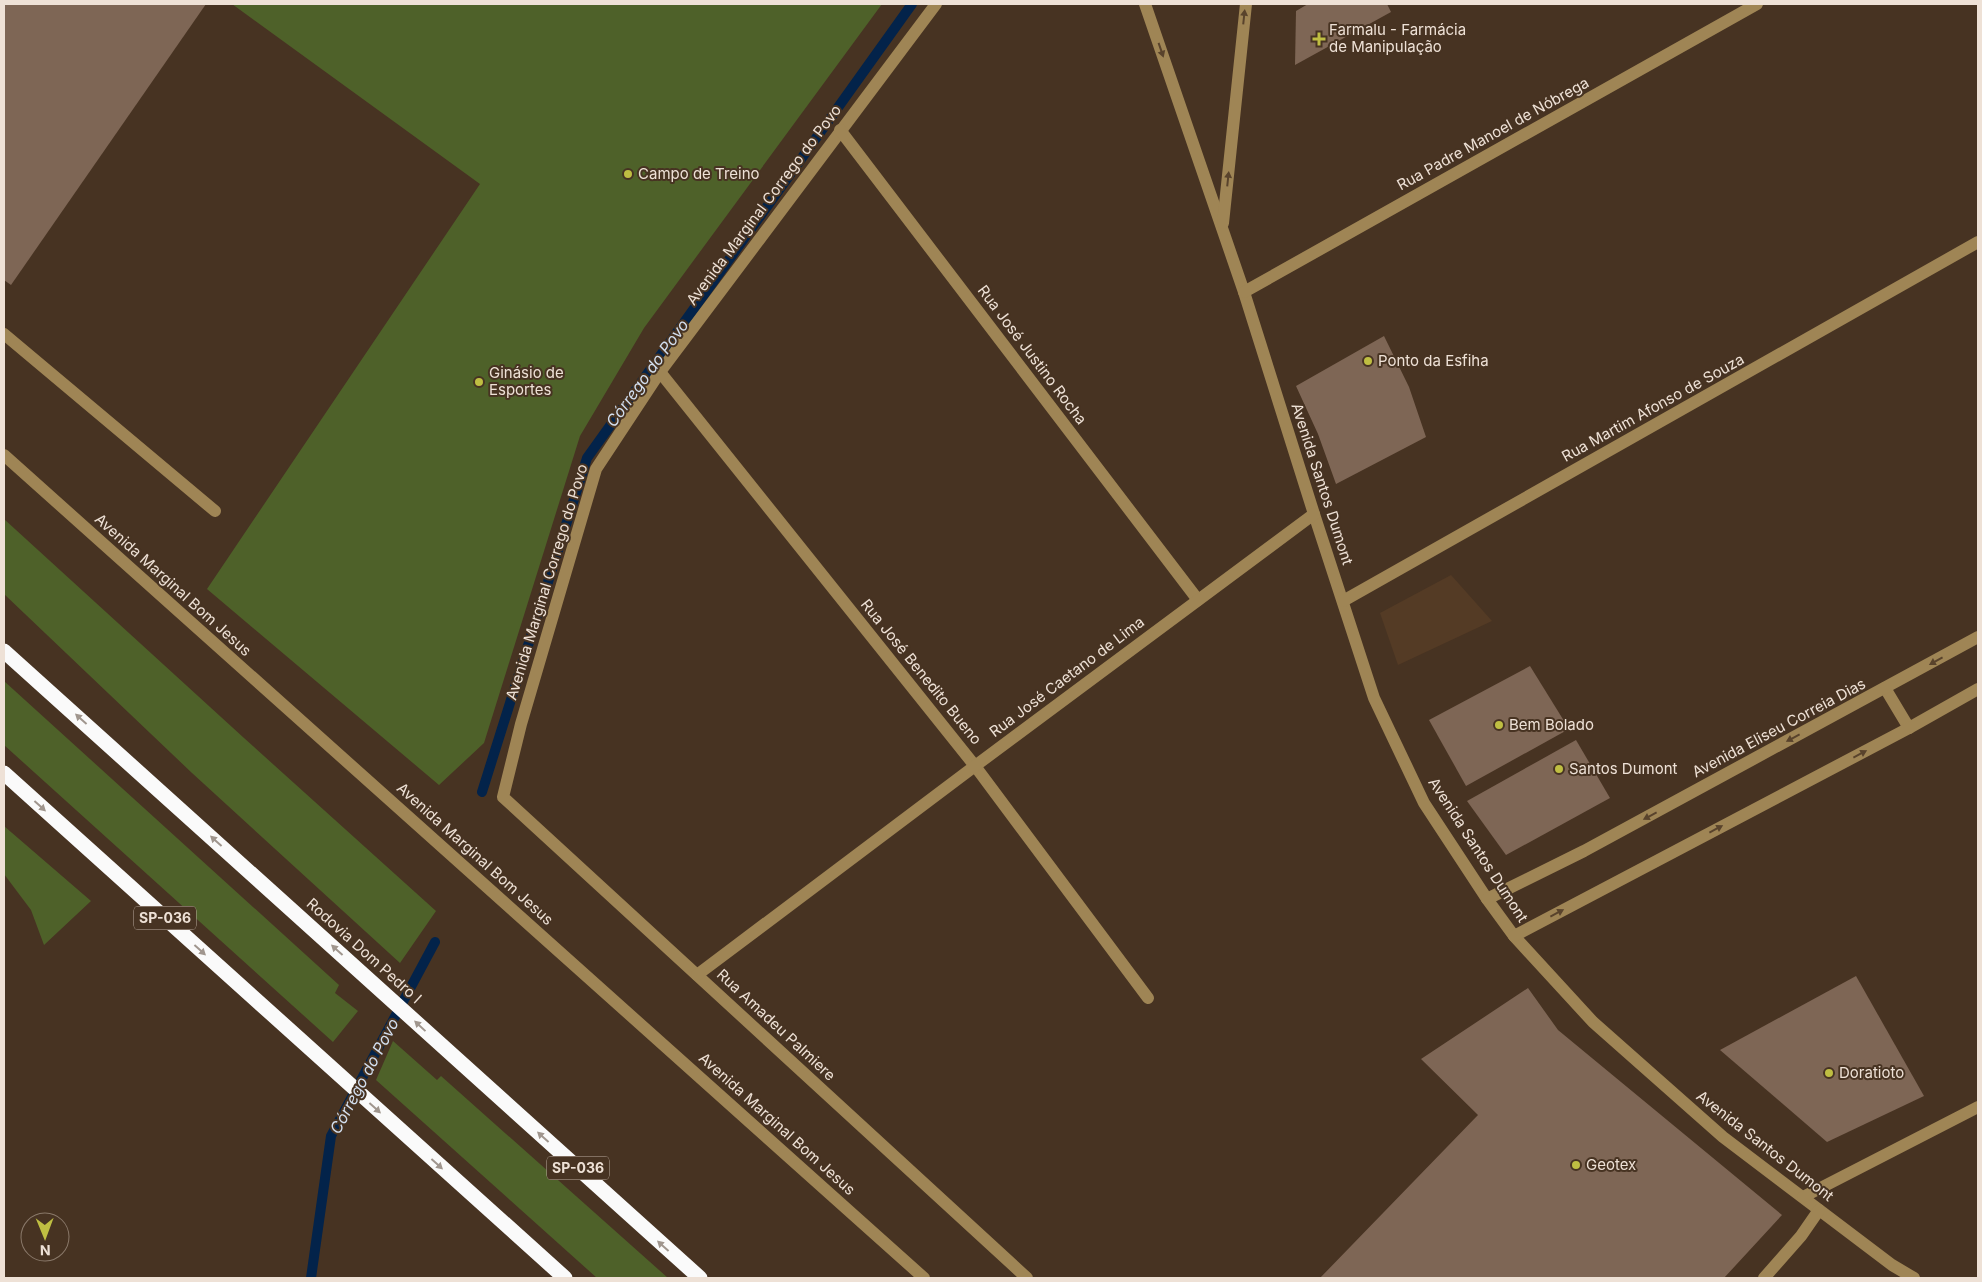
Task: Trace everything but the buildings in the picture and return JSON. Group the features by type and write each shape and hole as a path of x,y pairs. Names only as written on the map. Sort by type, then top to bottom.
{"highway":[{"name":"Rodovia Dom Pedro I","path":"4,651 700,1278"},
{"name":"SP-036","path":"4,773 565,1278"}],"street":[{"name":"Avenida Marginal Corrego do Povo","path":"503,797 521,724 596,469 660,372 936,4"},
{"name":"Avenida Santos Dumont","path":"1144,4 1244,292 1374,698 1424,803 1487,899 1514,936 1593,1022 1723,1137 1892,1265 1914,1278"},
{"name":"Avenida Santos Dumont","path":"1222,228 1246,4"},
{"name":"Rua Padre Manoel de Nóbrega","path":"1244,292 1757,4"},
{"name":"Rua José Justino Rocha","path":"840,130 1198,600"},
{"name":"Rua Martim Afonso de Souza","path":"1343,601 1978,242"},
{"path":"4,334 215,511"},
{"name":"Rua José Benedito Bueno","path":"660,372 974,766 1148,998"},
{"name":"Avenida Marginal Bom Jesus","path":"4,455 924,1278"},
{"name":"Rua José Caetano de Lima","path":"697,975 974,766 1314,514"},
{"name":"Avenida Eliseu Correia Dias","path":"1487,899 1584,851 1978,637"},
{"path":"1886,688 1909,728"},
{"path":"1514,936 1978,690"},
{"name":"Rua Amadeu Palmiere","path":"503,797 1027,1278"},
{"path":"1803,1197 1978,1107"},
{"path":"1764,1278 1801,1236 1819,1210"}],"shaded area":[{"path":"1451,575 1492,621 1398,665 1380,613"}],"green space":[{"name":"Ginásio de Esportes","path":"232,4 882,4 644,328 580,436 484,743 439,785 207,589 480,184"},
{"path":"4,519 436,911 400,963 192,773 4,594"},
{"path":"4,681 339,985 335,993 358,1011 333,1042 4,745"},
{"path":"4,826 91,901 44,945 31,910 4,874"},
{"path":"393,1041 437,1080 441,1076 668,1278 597,1278 376,1080"}],"waterway":[{"name":"Córrego do Povo","path":"482,792 587,458 912,4"},
{"name":"Córrego do Povo","path":"311,1278 331,1136 435,942"}],"place":[{"name":"Farmalu - Farmácia de Manipulação","path":"1319,39"},
{"name":"Campo de Treino","path":"628,174"},
{"name":"Ponto da Esfiha","path":"1368,361"},
{"name":"Ginásio de Esportes","path":"479,382"},
{"name":"Bem Bolado","path":"1499,725"},
{"name":"Santos Dumont","path":"1559,769"},
{"name":"Doratioto","path":"1829,1073"},
{"name":"Geotex","path":"1576,1165"}]}
